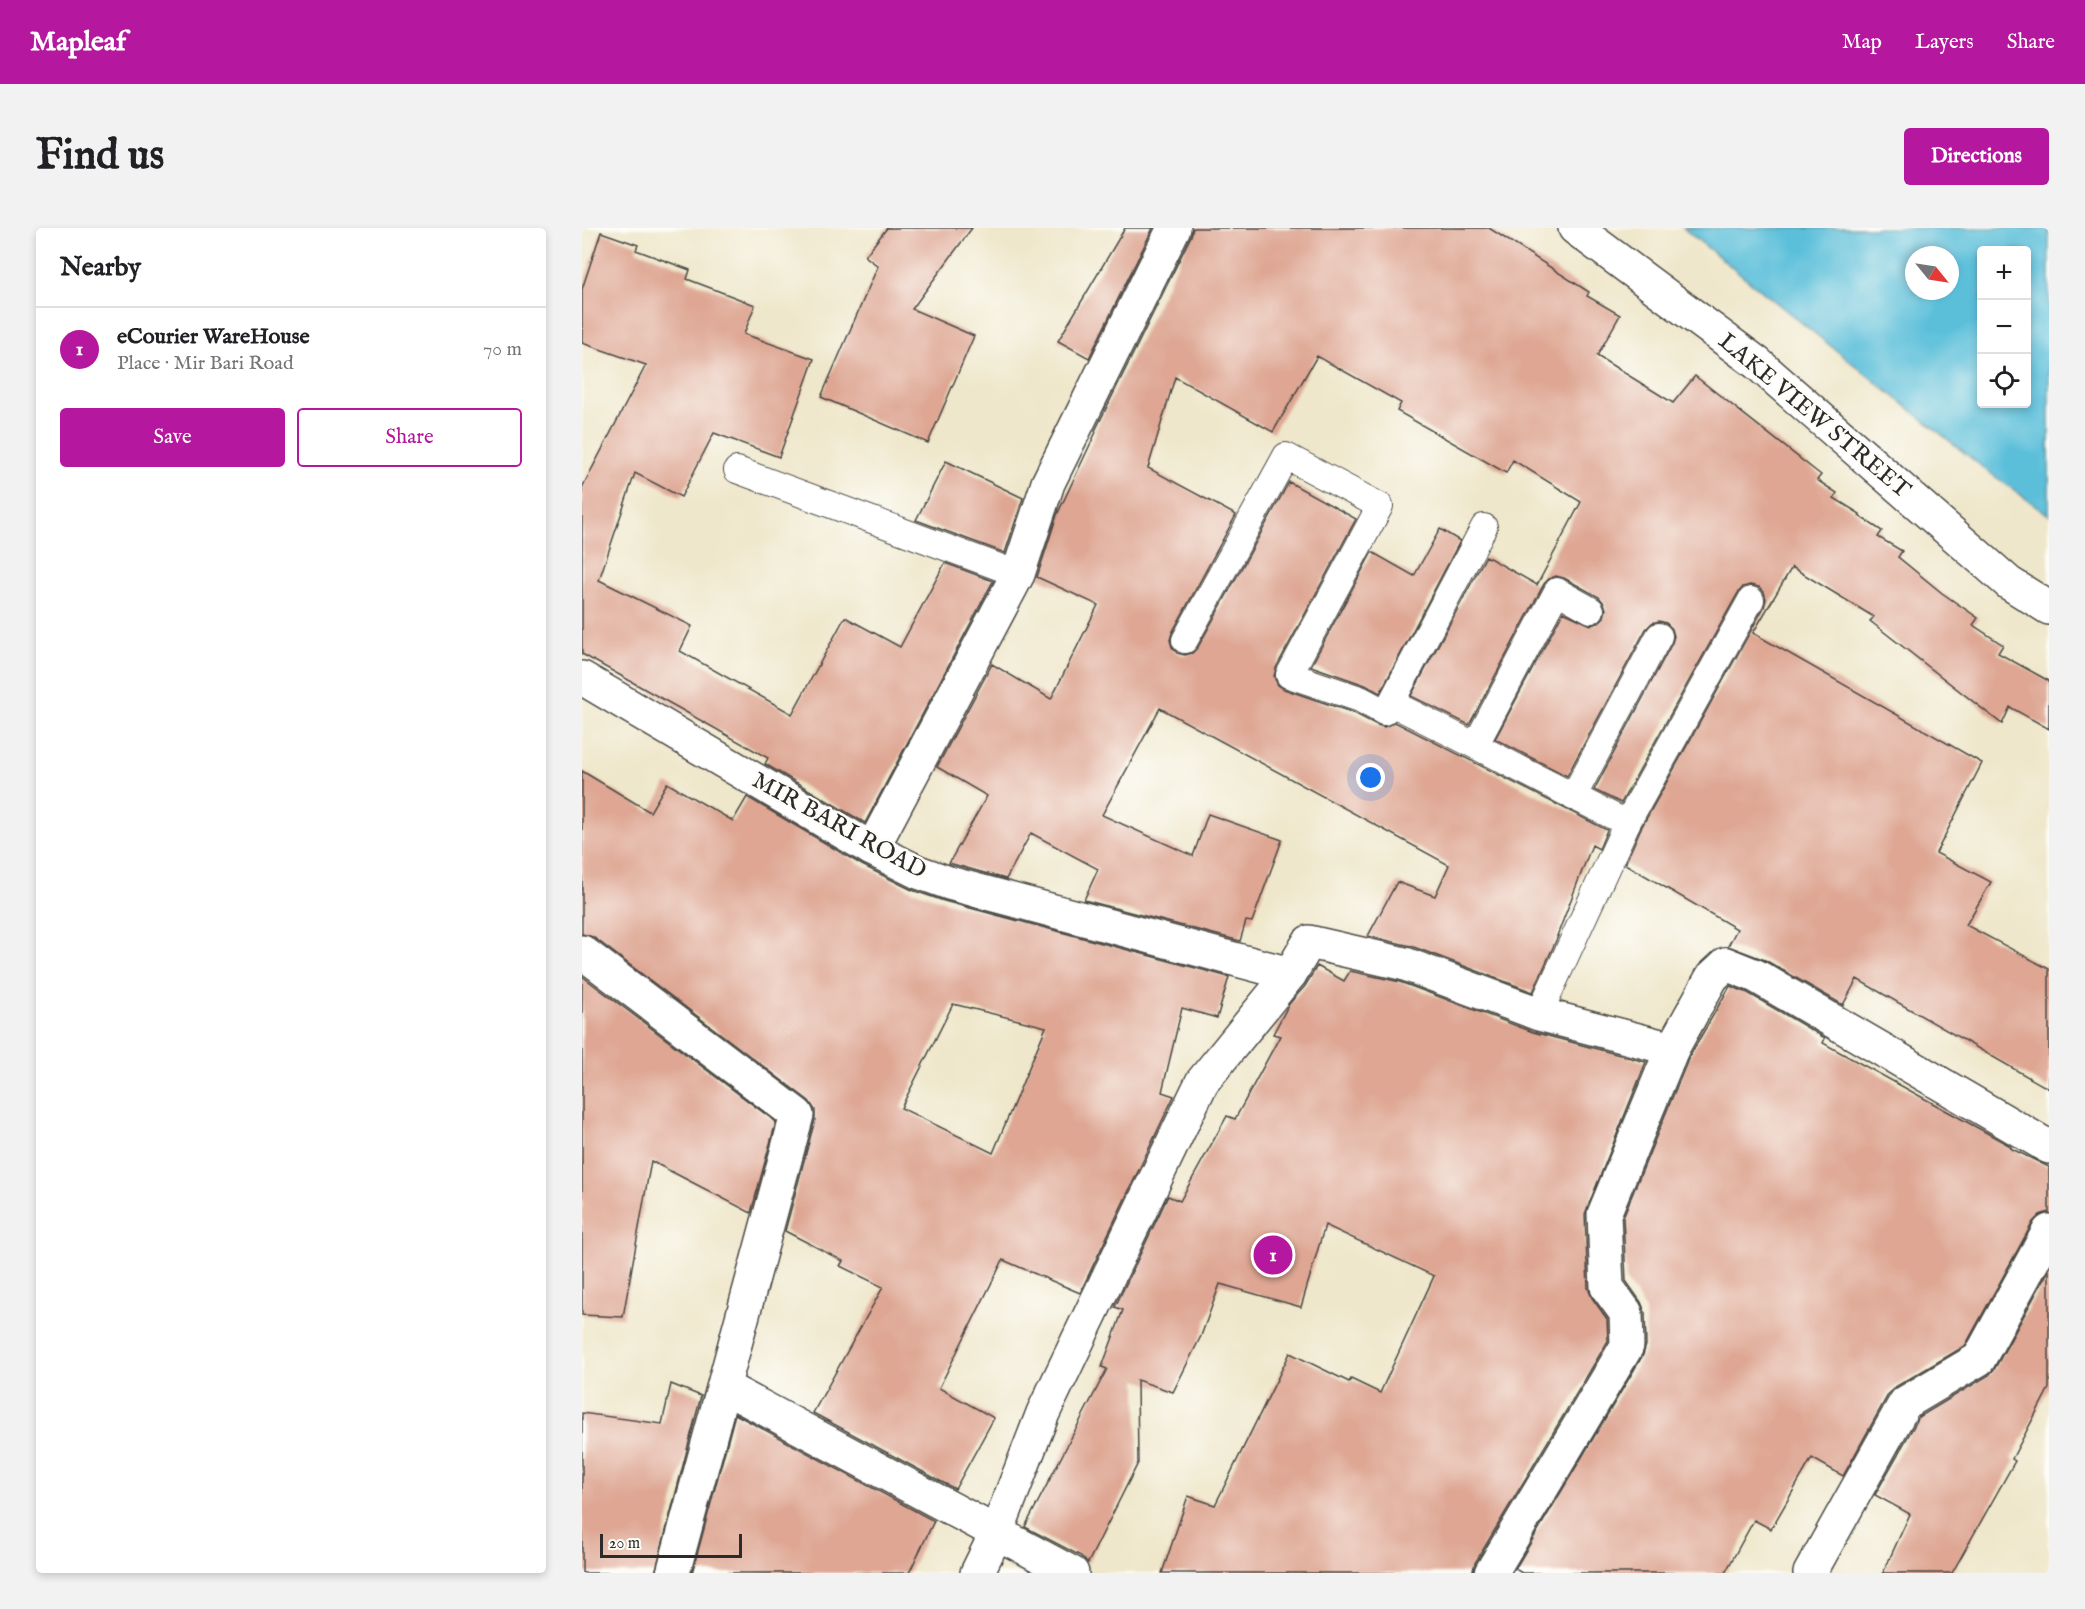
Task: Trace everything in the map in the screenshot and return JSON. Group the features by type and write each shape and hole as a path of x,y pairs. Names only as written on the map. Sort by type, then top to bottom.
{"street":[{"path":"872,849 1018,574 1048,483 1174,228"},
{"name":"LAKE VIEW STREET","path":"1575,228 1757,363 2008,583 2049,608"},
{"name":"MIR BARI ROAD","path":"582,678 872,849 918,872 949,883 1290,974"},
{"path":"977,1573 996,1534 1043,1413 1202,1082 1290,974 1309,942 1405,964 1539,1014 1672,1049"},
{"path":"582,952 797,1115 674,1573"},
{"path":"1491,1573 1627,1346 1626,1313 1607,1287 1604,1214 1672,1049 1712,977 1726,964 1756,976 2049,1147"},
{"path":"1810,1573 1905,1403 1979,1359 2049,1231"},
{"path":"724,1387 1072,1573"}],"lane":[{"path":"1185,640 1286,456 1380,506 1289,675 1360,699 1384,712 1391,703 1484,527"},
{"path":"737,470 1018,574"},
{"path":"1476,744 1557,591 1591,610"},
{"path":"1539,1014 1627,823 1751,600"},
{"path":"1573,797 1659,636"},
{"path":"1391,703 1476,744 1573,797 1627,823"}],"water":[{"path":"1683,228 2049,228 2049,515 1986,470"}],"building":[{"path":"887,228 972,228 912,309 974,336 928,443 821,397 878,266 865,256"},
{"path":"1125,228 1153,228 1089,358 1058,341"},
{"path":"1193,228 1489,228 1589,292 1587,296 1620,315 1597,356 1673,403 1695,376 1821,475 1817,480 1837,493 1834,498 1882,531 1878,537 1902,551 1898,557 1942,593 1978,618 1973,625 2003,645 1998,653 2049,681 2049,729 2010,707 2002,724 1870,621 1874,617 1792,567 1753,633 1982,763 1936,853 1991,882 1966,925 2049,969 2049,1089 1857,979 1843,1005 1765,960 1728,946 1737,929 1625,864 1640,830 1764,607 1766,599 1759,587 1750,585 1743,587 1738,593 1621,803 1594,790 1672,643 1674,636 1672,629 1666,623 1659,621 1652,623 1646,629 1567,776 1495,739 1563,612 1591,625 1598,623 1604,617 1606,609 1599,597 1564,578 1556,576 1544,584 1469,725 1411,696 1486,556 1537,585 1581,502 1513,460 1506,473 1397,411 1401,403 1317,356 1273,432 1175,377 1148,468 1236,515 1172,633 1170,640 1172,647 1177,653 1185,655 1192,653 1198,647 1289,482 1356,519 1276,668 1274,677 1278,685 1284,689 1354,713 1377,725 1384,727 1395,722 1607,830 1599,849 1592,845 1558,936 1533,992 1411,946 1368,936 1397,882 1435,896 1449,865 1160,708 1102,815 1193,856 1208,814 1282,840 1252,922 1246,921 1240,941 1084,900 1098,869 1031,833 1006,879 949,863 987,796 937,767 992,664 1051,699 1098,605 1037,577 1057,515"},
{"path":"601,232 638,245 636,250 690,270 687,279 755,305 744,334 814,359 779,457 714,433 681,497 635,473 599,580 692,626 680,651 792,714 845,617 900,647 945,563 993,581 865,823 765,764 768,758 582,654 582,488 646,365 582,343 582,289"},
{"path":"946,461 1023,498 1005,553 916,520"},
{"path":"1440,529 1460,541 1380,693 1365,685 1311,666 1372,552 1414,576"},
{"path":"582,771 650,812 667,783 733,821 747,797 862,865 912,890 944,901 1229,977 1217,1018 1182,1008 1162,1092 1174,1096 1080,1293 1003,1260 939,1388 994,1418 955,1489 813,1413 883,1287 840,1266 843,1261 785,1231 815,1120 815,1110 809,1101 593,937 582,934","holes":["953,1004 1046,1027 993,1153 901,1108"]},
{"path":"1317,966 1344,981 1350,971 1400,982 1533,1032 1646,1062 1585,1214 1588,1288 1592,1298 1607,1319 1608,1341 1475,1563 1472,1573 1162,1573 1188,1496 1215,1505 1290,1353 1349,1382 1351,1379 1380,1393 1434,1276 1325,1225 1301,1307 1220,1284 1201,1336 1173,1392 1137,1380 1138,1463 1088,1563 1081,1556 1025,1527 1107,1369 1102,1367 1123,1310 1115,1307 1168,1196 1180,1201 1227,1116 1235,1119 1280,1036 1273,1034 1289,1004 1305,986"},
{"path":"582,976 776,1122 751,1213 651,1161 623,1317 582,1315"},
{"path":"1730,986 1748,993 1825,1038 1823,1043 2007,1144 2010,1148 2049,1167 2049,1212 2040,1215 2033,1222 1965,1346 1895,1387 1889,1393 1843,1476 1812,1458 1771,1529 1754,1520 1725,1573 1522,1573 1515,1569 1643,1355 1646,1345 1645,1312 1641,1302 1626,1281 1623,1217 1689,1057"},
{"path":"2049,1270 2049,1388 2012,1459 2015,1461 1952,1573 1883,1573 1910,1514 1875,1495 1919,1417 1989,1375 1995,1368"},
{"path":"671,1384 701,1396 655,1573 582,1573 582,1413 662,1424"},
{"path":"735,1414 934,1521 909,1573 692,1573"}],"place":[{"name":"eCourier WareHouse","path":"1273,1255"}]}
